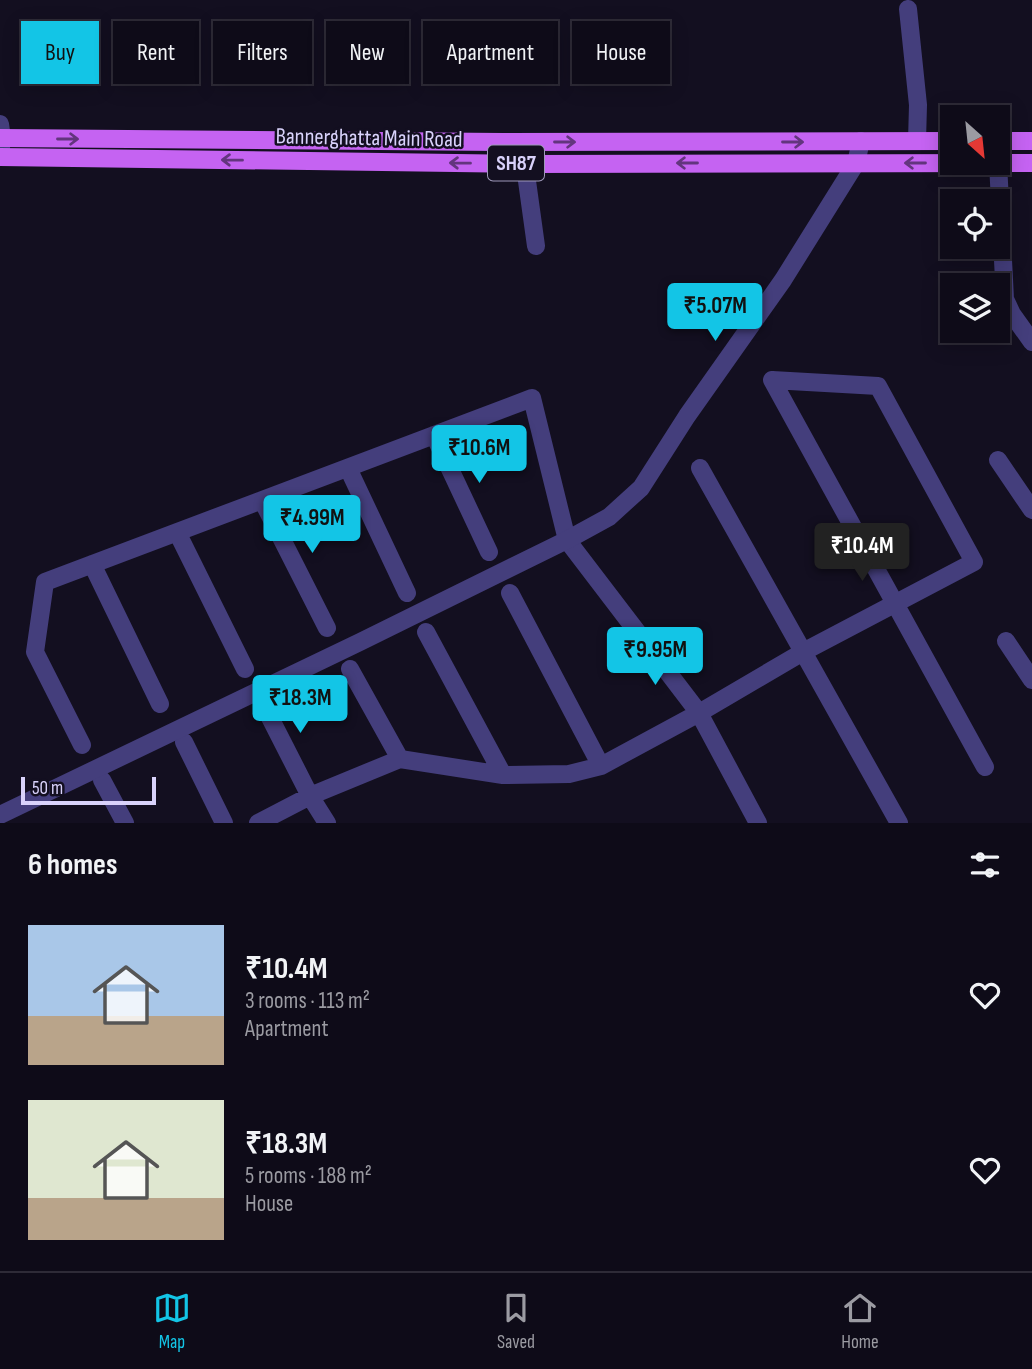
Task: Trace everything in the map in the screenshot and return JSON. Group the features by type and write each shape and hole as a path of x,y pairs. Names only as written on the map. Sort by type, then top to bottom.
{"main road":[{"path":"1,134 489,142 940,141"},
{"path":"1010,141 1032,141"},
{"name":"Bannerghatta Main Road","path":"0,157 531,164 940,163"},
{"name":"Bannerghatta Main Road","path":"1010,163 1032,163"}],"street":[{"path":"908,9 918,106 917,141"},
{"path":"0,157 1,134"},
{"path":"0,815 568,540 609,517 641,488 687,416 783,280 856,163 861,141"},
{"path":"531,164 527,181 536,246"},
{"path":"999,175 1005,299 1012,314 1032,341"},
{"path":"258,823 310,796 400,759 503,775 569,774 601,766 803,652 895,603 974,562 878,386 772,380 895,603 985,767"},
{"path":"82,744 35,652 45,582 532,398 568,540 699,713 758,823"},
{"path":"434,435 489,552"},
{"path":"998,460 1032,510"},
{"path":"348,467 407,593"},
{"path":"700,468 899,823"},
{"path":"262,499 327,628"},
{"path":"177,532 245,669"},
{"path":"92,565 160,704"},
{"path":"510,593 601,766"},
{"path":"426,632 503,775"},
{"path":"1006,640 1032,680"},
{"path":"350,668 400,759"},
{"path":"257,692 310,796 327,823"},
{"path":"184,742 224,823"},
{"path":"103,780 125,823"}]}
